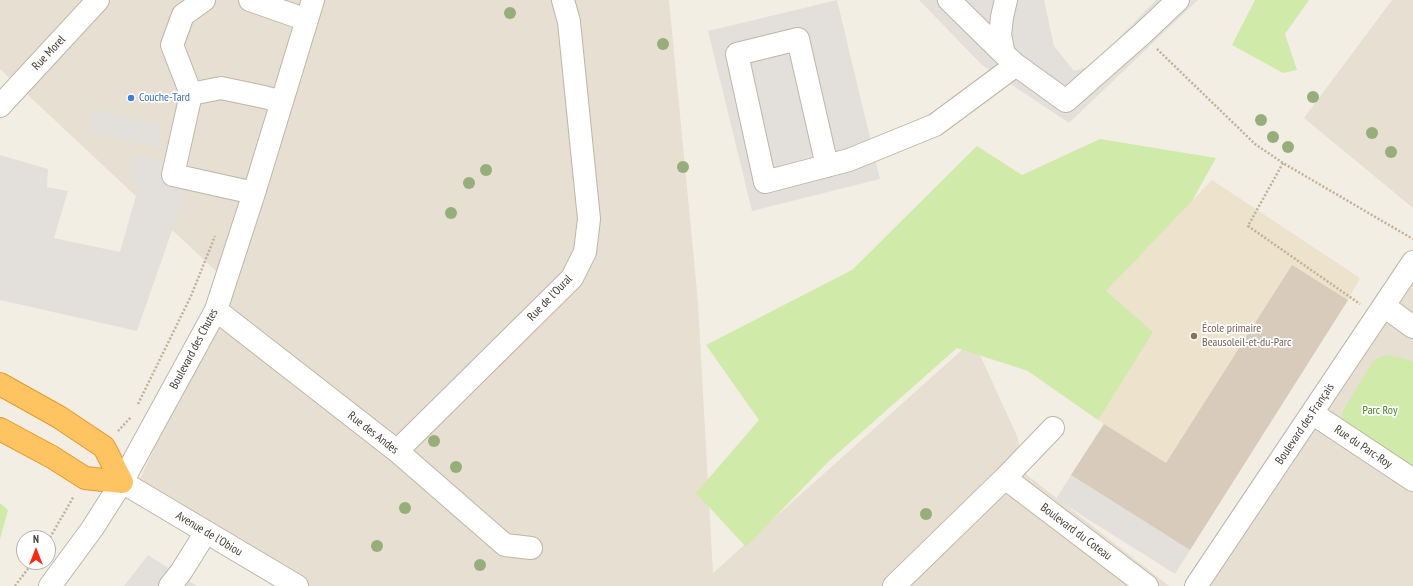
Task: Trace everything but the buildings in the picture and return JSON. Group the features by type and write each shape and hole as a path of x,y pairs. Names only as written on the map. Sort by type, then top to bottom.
{"highway":[{"path":"0,384 59,417 104,447 122,482"},
{"path":"0,429 52,456 85,478 122,482"}],"street":[{"name":"Rue Morel","path":"0,106 98,0"},
{"path":"204,0 183,15 172,45 191,94 173,174 254,193"},
{"path":"250,0 310,10"},
{"name":"Rue de l'Oural","path":"397,451 572,278 584,252 589,219 569,22 563,0"},
{"path":"949,0 1010,60 1066,101 1178,0"},
{"path":"1006,0 1000,35 1010,60"},
{"name":"Boulevard des Chutes","path":"50,586 92,529 122,482 216,310 254,193 310,10"},
{"path":"827,166 798,39 737,54 765,182 827,166 849,160 935,125 1010,60"},
{"path":"191,94 221,88 282,102"},
{"name":"Boulevard des Français","path":"1196,586 1413,262"},
{"name":"Rue des Andes","path":"216,310 397,451 505,545 531,548"},
{"path":"1381,311 1413,328"},
{"name":"Rue du Parc-Roy","path":"1312,413 1413,480"},
{"path":"894,586 1005,478 1053,428"},
{"name":"Boulevard du Coteau","path":"1005,478 1148,586"},
{"name":"Avenue de l'Obiou","path":"122,482 297,586"},
{"path":"170,586 181,572 206,532"}],"path":[{"path":"1142,34 1255,144 1413,240"},
{"path":"1283,162 1248,226 1381,311"},
{"name":"Boulevard des Chutes","path":"135,409 191,296 217,232"},
{"path":"104,447 131,416"},
{"path":"54,530 85,478"},
{"path":"15,586 27,570"}],"shaded area":[{"path":"0,0 669,0 698,302 713,573 973,340 1018,438 1022,471 1169,586 293,586 135,489 232,286 0,69"},
{"path":"837,0 880,179 752,211 708,31"},
{"path":"919,0 1044,0 1054,46 1074,71 1091,66 1156,0 1198,0 1069,123 982,65"},
{"path":"1392,0 1413,0 1413,208 1304,118"},
{"path":"93,109 161,125 156,148 88,131"},
{"path":"134,154 191,168 182,202 137,331 0,300 0,155 48,169 47,187 68,191 54,238 120,252 139,185 126,173"},
{"name":"École primaire Beausoleil-et-du-Parc","path":"1212,180 1360,278 1348,300 1190,550 1071,475 1104,424 1028,371"},
{"path":"1413,274 1413,586 1206,586"},
{"path":"1071,475 1190,550 1175,574 1056,499"},
{"path":"148,555 197,586 124,586"}],"green space":[{"path":"1255,0 1309,0 1285,34 1297,70 1283,73 1232,45"},
{"path":"1100,139 1216,158 1192,201 1106,291 1153,332 1098,420 1028,371 957,348 829,461 746,547 696,493 759,420 706,345 852,270 977,146 1022,175"},
{"name":"Parc Roy","path":"1386,355 1407,359 1413,362 1413,472 1342,422 1343,410 1374,360"},
{"path":"0,503 8,510 0,539"}],"place":[{"name":"Couche-Tard","path":"131,98"},
{"name":"École primaire Beausoleil-et-du-Parc","path":"1194,336"}]}
